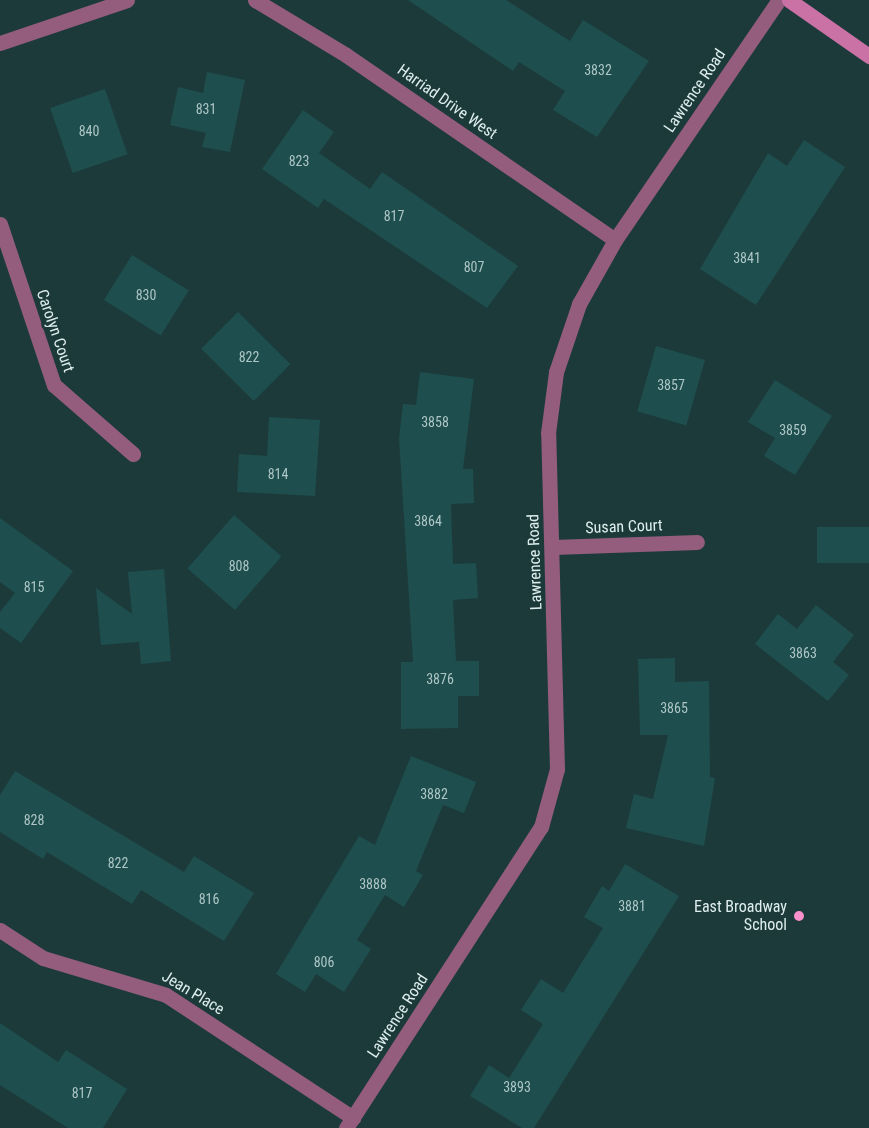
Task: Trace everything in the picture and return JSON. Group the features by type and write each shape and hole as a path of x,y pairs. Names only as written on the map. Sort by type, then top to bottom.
{"main road":[{"path":"789,0 869,56"}],"street":[{"path":"0,43 127,0"},
{"name":"Harriad Drive West","path":"255,0 346,55 615,240"},
{"name":"Lawrence Road","path":"350,1123 542,827 557,769 553,548 548,433 556,372 579,304 615,240 779,0"},
{"name":"Carolyn Court","path":"0,224 54,385 133,454"},
{"name":"Susan Court","path":"553,548 697,542"},
{"name":"Jean Place","path":"0,930 43,958 166,995 350,1123"}],"building":[{"path":"408,0 506,0 570,41 583,20 649,61 597,137 553,110 565,91 519,62 513,71"},
{"path":"207,72 245,80 230,152 202,147 206,133 170,125 178,87 203,93"},
{"path":"105,89 127,154 73,173 50,108"},
{"path":"303,110 334,132 319,153 370,189 382,172 518,266 487,308 324,199 318,208 262,169"},
{"path":"804,140 845,167 756,305 700,269 768,153 787,166"},
{"path":"132,255 189,291 161,335 104,300"},
{"path":"238,312 290,364 254,401 201,349"},
{"path":"656,346 705,360 686,425 637,411"},
{"path":"420,372 474,379 463,469 473,469 474,503 451,504 453,564 476,563 478,598 453,600 456,661 479,661 479,696 458,696 458,728 401,729 401,662 413,662 399,438 403,404 416,405"},
{"path":"775,380 832,416 795,475 764,456 775,438 748,422"},
{"path":"269,417 320,420 315,496 237,492 239,454 267,456"},
{"path":"234,515 282,556 235,610 187,569"},
{"path":"0,518 73,571 21,643 0,628 0,612 15,593 0,582"},
{"path":"817,527 869,527 869,563 817,563"},
{"path":"164,569 171,661 141,664 139,642 101,645 96,588 132,614 128,572"},
{"path":"816,605 854,635 833,662 849,675 828,701 755,644 778,614 797,629"},
{"path":"675,658 675,682 709,681 710,777 715,778 704,846 626,828 634,794 653,799 668,735 640,735 638,659"},
{"path":"411,756 476,782 464,813 443,805 416,871 423,875 404,907 385,895 357,940 371,949 344,992 316,974 305,992 276,974 359,836 375,845"},
{"path":"15,771 184,872 194,856 254,893 224,941 141,890 132,904 47,852 43,859 0,832 0,795"},
{"path":"625,864 679,896 534,1128 522,1128 470,1096 489,1065 509,1078 543,1024 521,1010 541,979 563,993 603,928 584,917 602,886 609,891"},
{"path":"0,1023 58,1062 66,1050 127,1089 103,1128 68,1128 0,1085"}],"place":[{"name":"East Broadway School","path":"799,916"}]}
